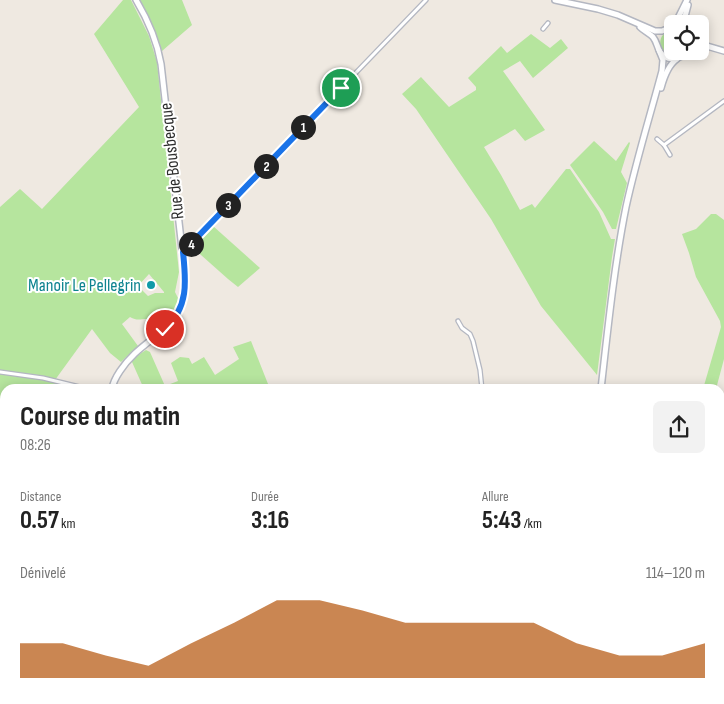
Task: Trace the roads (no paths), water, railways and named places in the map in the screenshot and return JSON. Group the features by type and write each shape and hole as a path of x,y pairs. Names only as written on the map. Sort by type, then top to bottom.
{"street":[{"name":"Rue de Bousbecque","path":"113,384 116,376 126,362 169,325 178,312 184,298 186,285 161,64 152,32 136,0"},
{"path":"183,252 426,0"},
{"path":"555,0 618,15 655,31 664,30"},
{"path":"685,15 688,0"},
{"path":"679,15 688,0"},
{"path":"602,384 621,236 632,180 651,114 663,60 653,37 634,23"},
{"path":"543,29 548,24"},
{"path":"664,32 659,35 658,48 664,56"},
{"path":"709,47 724,51"},
{"path":"709,49 714,49"},
{"path":"651,114 666,74 672,63 676,60"},
{"path":"664,144 724,101"},
{"path":"657,139 664,144 670,155"},
{"path":"458,321 462,328 470,334 473,341 481,384"},
{"path":"0,372 43,378 68,384"}],"place":[{"name":"Manoir Le Pellegrin","path":"151,285"}]}
